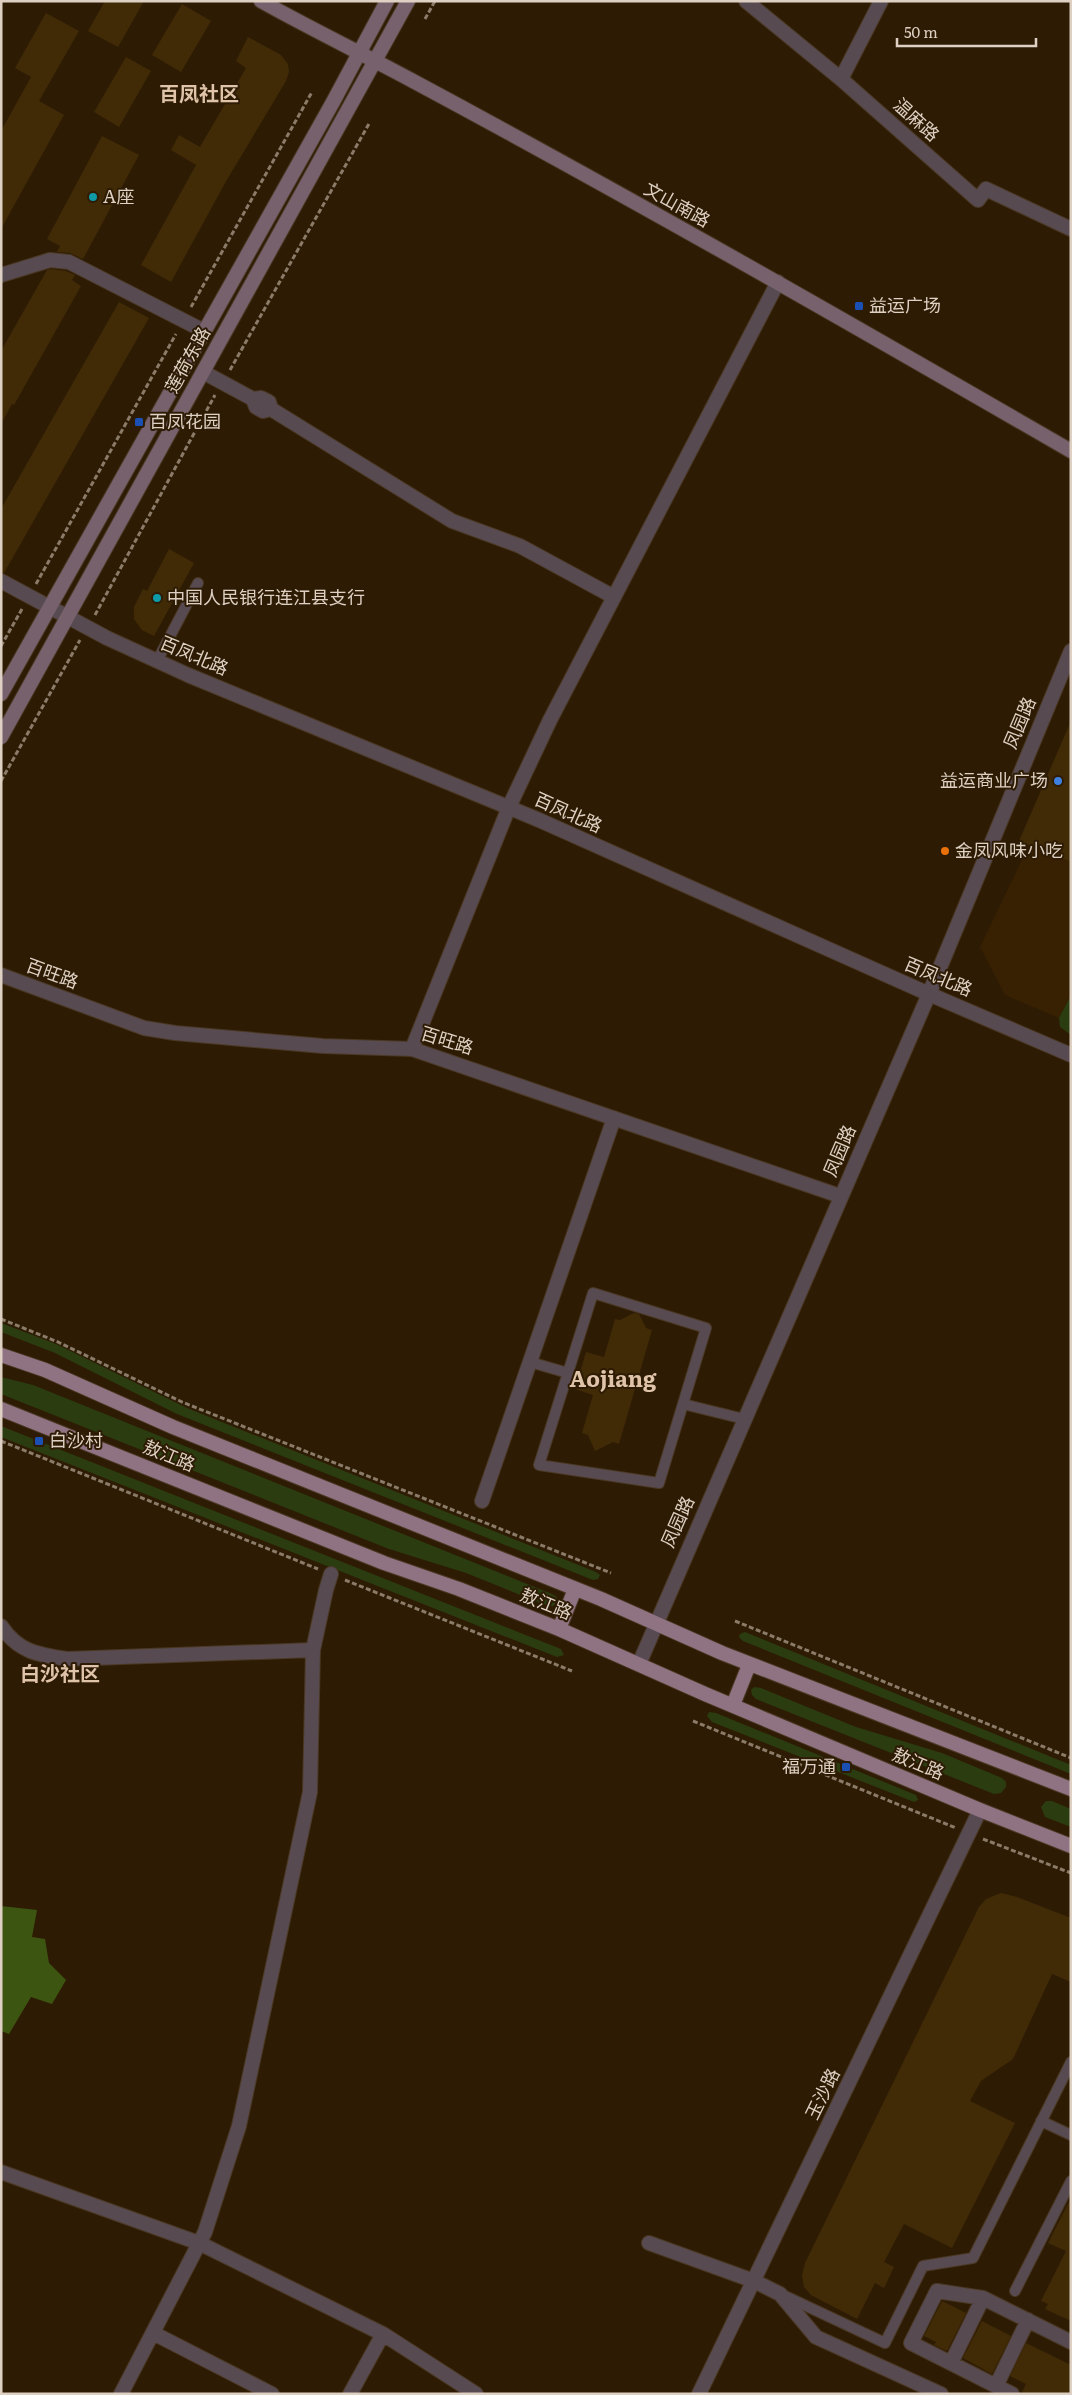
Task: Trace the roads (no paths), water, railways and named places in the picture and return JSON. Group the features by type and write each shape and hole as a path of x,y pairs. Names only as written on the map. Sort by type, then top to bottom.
{"main road":[{"name":"文山南路","path":"261,1 778,282 1071,451"},
{"name":"莲荷东路","path":"1,694 387,1"},
{"name":"莲荷东路","path":"1,737 376,62 408,1"},
{"name":"敖江路","path":"1,1355 45,1370 173,1427 575,1588 749,1664 1071,1789"},
{"name":"敖江路","path":"1,1409 384,1563 459,1589 559,1629 980,1810 1071,1846"},
{"path":"559,1629 575,1588"},
{"path":"733,1705 749,1664"}],"street":[{"name":"温麻路","path":"746,1 841,78 978,200 986,189 1071,229"},
{"path":"841,78 873,19 880,1"},
{"path":"1,275 50,260 69,262 204,331"},
{"path":"412,1049 509,807 550,720 778,282"},
{"path":"203,372 253,399 261,398 269,402 271,409 452,521 520,546 614,598"},
{"name":"百凤北路","path":"1,581 87,628 157,661 509,807 929,994 1071,1055"},
{"name":"凤园路","path":"639,1664 929,994 1071,651"},
{"name":"百旺路","path":"1,975 144,1028 175,1033 323,1046 412,1049 840,1196"},
{"path":"482,1501 614,1118"},
{"path":"121,2394 205,2232 239,2126 310,1792 312,1650 326,1590 332,1574"},
{"path":"1,1626 7,1635 34,1654 67,1659 312,1650"},
{"name":"玉沙路","path":"699,2394 980,1810"},
{"path":"1,2172 199,2243 382,2334 476,2394"},
{"path":"649,2242 754,2282 780,2294 816,2337 941,2394"},
{"path":"1012,2394 911,2343 937,2291 983,2298 1071,2342"},
{"path":"951,2363 983,2298"},
{"path":"996,2386 1028,2320"},
{"path":"152,2332 272,2394"},
{"path":"350,2394 382,2334"}],"lane":[{"path":"157,661 198,583"},
{"path":"593,1293 706,1328 683,1404 659,1483 539,1465 593,1293"},
{"path":"530,1362 568,1373"},
{"path":"683,1404 744,1419"},
{"path":"780,2294 885,2343 923,2266 973,2258 1071,2062"},
{"path":"1041,2120 1071,2135"},
{"path":"1015,2292 1071,2181"}],"place":[{"name":"A座","path":"93,197"},
{"name":"益运广场","path":"859,306"},
{"name":"百凤花园","path":"139,422"},
{"name":"中国人民银行连江县支行","path":"157,598"},
{"name":"益运商业广场","path":"1058,781"},
{"name":"金凤风味小吃","path":"945,851"},
{"name":"白沙村","path":"39,1441"},
{"name":"福万通","path":"846,1767"}],"district":[{"name":"百凤社区","path":"199,94"},
{"name":"Aojiang","path":"613,1379"},
{"name":"白沙社区","path":"60,1674"}]}
